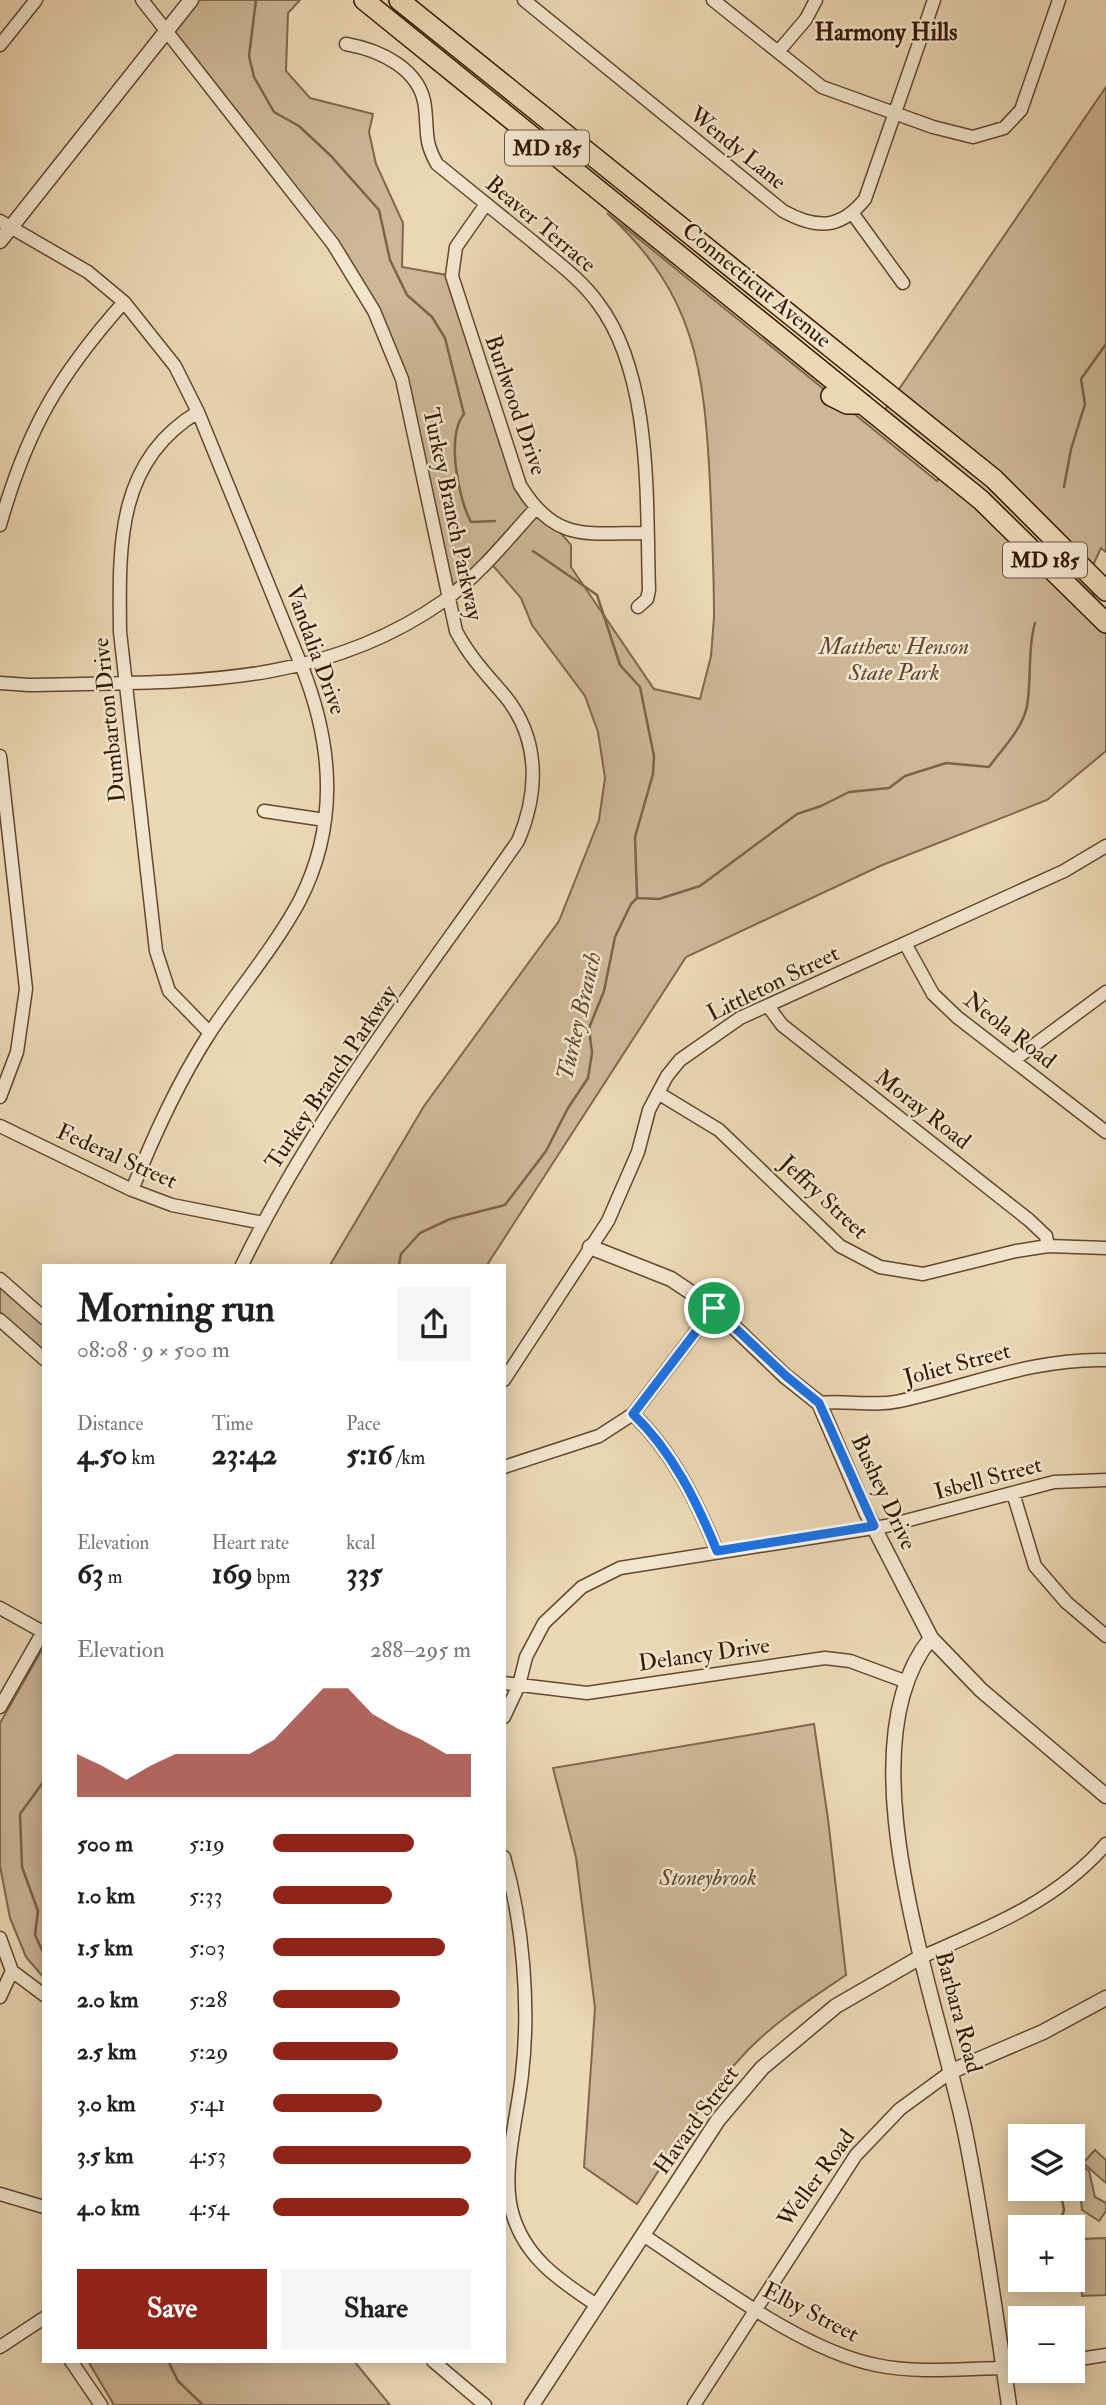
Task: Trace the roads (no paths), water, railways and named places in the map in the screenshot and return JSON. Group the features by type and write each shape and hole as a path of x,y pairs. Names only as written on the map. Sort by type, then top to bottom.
{"main road":[{"name":"Connecticut Avenue","path":"364,0 981,500 1106,623"},
{"name":"Connecticut Avenue","path":"399,0 808,332 994,479 1106,591"},
{"path":"795,348 808,332"},
{"path":"831,396 847,404 871,409"}],"street":[{"path":"0,45 36,0"},
{"name":"Turkey Branch Parkway","path":"142,0 333,244 374,311 402,379 456,631 468,654 507,698 531,747 534,770 528,817 518,841 329,1111 262,1223 242,1264"},
{"path":"0,241 5,224 191,0"},
{"name":"Wendy Lane","path":"524,0 783,211 804,223 820,225 837,222 853,214"},
{"path":"713,0 822,86 895,113 973,137 1003,128 1021,110 1059,0"},
{"path":"778,52 806,19 816,0"},
{"path":"903,283 853,214 868,191 934,0"},
{"name":"Beaver Terrace","path":"346,44 373,49 406,71 420,88 425,106 426,144 437,164 578,280 598,303 620,339 629,360 639,399 649,590 647,599 638,607"},
{"name":"Burlwood Drive","path":"486,204 457,247 452,276 520,485 535,509 551,522 575,533 647,533"},
{"name":"Vandalia Drive","path":"5,224 64,256 124,302 175,366 198,412 302,667 318,707 326,742 326,820 314,866 298,903 210,1032 161,1118 132,1190"},
{"path":"0,525 31,433 52,394 90,340 124,302"},
{"name":"Dumbarton Drive","path":"198,412 173,427 156,445 137,476 128,500 119,589 125,683 156,951 169,991 210,1032"},
{"path":"0,683 125,683 231,679 302,667 371,644 447,598 488,561 535,509"},
{"path":"0,756 26,989 17,1052 0,1097"},
{"path":"264,811 326,820"},
{"name":"Littleton Street","path":"506,1377 590,1247 625,1187 658,1093 680,1060 711,1035 768,1006 1064,871 1106,846"},
{"name":"Neola Road","path":"906,945 933,994 957,1017 1106,1132"},
{"path":"1014,1060 1106,992"},
{"name":"Moray Road","path":"768,1006 782,1025 1029,1220 1046,1236 1048,1247"},
{"name":"Jeffry Street","path":"658,1093 719,1130 840,1246 880,1267 923,1274 1016,1251 1048,1247 1106,1248"},
{"name":"Federal Street","path":"0,1126 132,1190 172,1205 262,1223"},
{"name":"Bushey Drive","path":"590,1247 671,1279 714,1308 786,1376 819,1403 874,1526 932,1638 981,1690 1106,1796"},
{"path":"0,1279 42,1316"},
{"path":"506,1466 598,1436 633,1414 714,1308"},
{"path":"0,1320 42,1357"},
{"name":"Joliet Street","path":"819,1403 898,1402 1031,1366 1080,1359 1106,1360"},
{"path":"633,1414 664,1448 705,1522 717,1551"},
{"name":"Isbell Street","path":"506,1713 519,1685 526,1657 544,1623 582,1587 621,1568 886,1526 1054,1482 1106,1480"},
{"path":"1013,1493 1035,1566 1066,1602 1106,1636"},
{"path":"0,1608 42,1630"},
{"path":"0,1707 42,1633"},
{"name":"Barbara Road","path":"932,1638 919,1653 907,1682 895,1727 891,1775 919,1958 952,2071 967,2142 1009,2405"},
{"name":"Delancy Drive","path":"506,1684 587,1693 825,1658 850,1661 907,1682"},
{"name":"Havard Street","path":"532,2405 595,2304 718,2120 762,2068 836,2006 919,1958 1008,1919 1049,1896 1088,1864 1106,1844"},
{"path":"506,1869 523,1971 523,2070 508,2186 512,2213 526,2245 540,2263 595,2304"},
{"path":"0,1938 12,1971 42,1994"},
{"path":"0,1997 12,1971"},
{"name":"Weller Road","path":"695,2405 856,2155 900,2109 952,2071 1043,2032 1106,1998"},
{"path":"0,2194 42,2206"},
{"name":"Elby Street","path":"643,2235 755,2308 817,2344 875,2365 925,2372 1008,2368"},
{"path":"0,2347 42,2319"},
{"path":"1085,2358 1106,2355"},
{"path":"72,2363 101,2405"},
{"path":"435,2363 485,2405"}],"waterway":[{"path":"256,0 249,56 254,77 274,112 299,126 331,156 379,210 390,260 407,295 432,317 445,338 464,414 459,424 455,452 458,483 466,511 471,522 495,521"},
{"name":"Turkey Branch","path":"1064,487 1071,449 1085,404 1081,379 1106,344"},
{"path":"533,551 597,595 620,665 640,687 654,756 653,774 635,837 637,897"},
{"name":"Turkey Branch","path":"399,1264 401,1254 420,1233 450,1219 505,1205 546,1151 568,1108 588,1078 592,1053 589,1028 604,991 615,937 631,904 637,898 659,899 700,886 797,814 849,792 889,788 905,776 946,763 989,767 1017,730 1025,714 1035,623"},
{"name":"Turkey Branch","path":"42,1784 20,1814 22,1867 38,1911 35,1935 42,1950"},
{"path":"1062,2201 1062,2215"},
{"name":"Turkey Branch","path":"169,2363 178,2381 203,2405"}],"district":[{"name":"Harmony Hills","path":"886,32"}],"park label":[{"name":"Matthew Henson State Park","path":"894,659"},
{"name":"Stoneybrook","path":"708,1877"}]}
